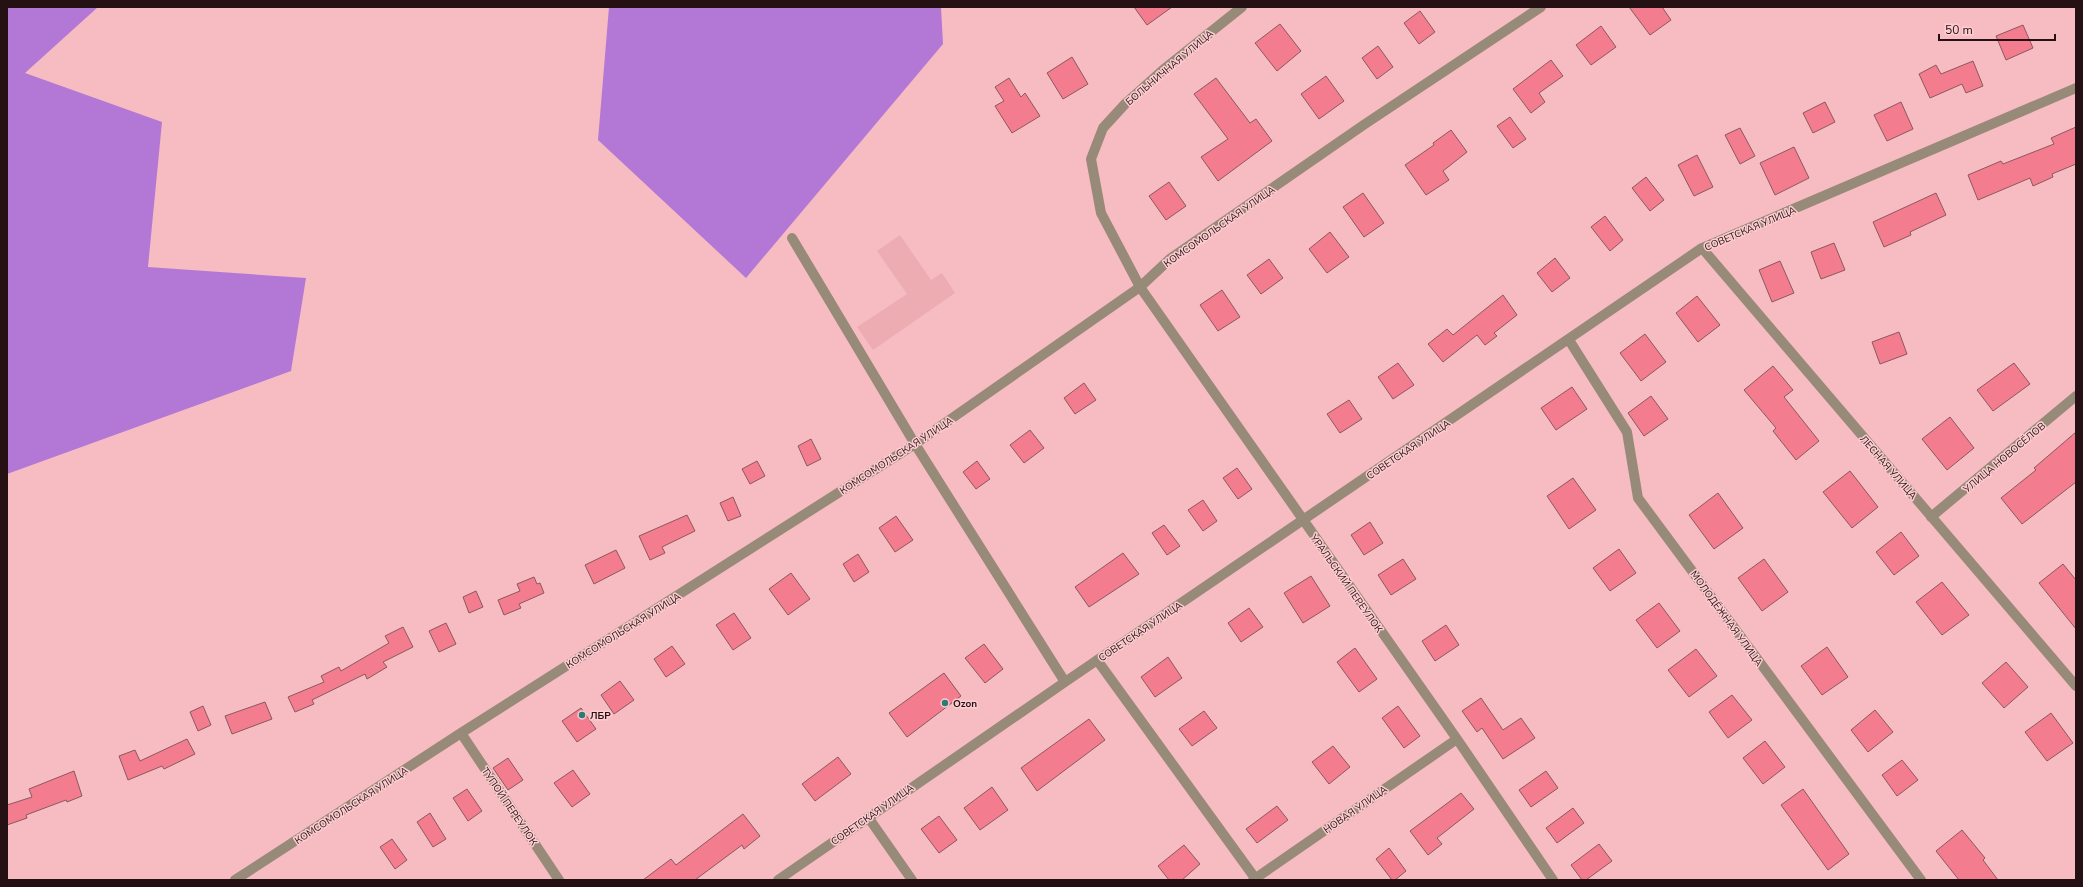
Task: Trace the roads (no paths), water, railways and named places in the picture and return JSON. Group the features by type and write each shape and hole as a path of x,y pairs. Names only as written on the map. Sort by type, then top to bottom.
{"street":[{"name":"БОЛЬНИЧНАЯ УЛИЦА","path":"1140,287 1101,213 1091,159 1103,128 1125,104 1163,70 1242,7"},
{"name":"КОМСОМОЛЬСКАЯ УЛИЦА","path":"235,880 461,733 916,444 1140,287 1171,258 1365,124 1541,7"},
{"name":"СОВЕТСКАЯ УЛИЦА","path":"778,880 1097,660 1702,248 2076,88"},
{"path":"792,238 916,444 1065,682"},
{"name":"ЛЕСНАЯ УЛИЦА","path":"1702,248 1931,517 2075,682"},
{"name":"УРАЛЬСКИЙ ПЕРЕУЛОК","path":"1140,287 1457,739 1553,880"},
{"name":"МОЛОДЁЖНАЯ УЛИЦА","path":"1569,340 1627,432 1638,498 1920,880"},
{"name":"УЛИЦА НОВОСЁЛОВ","path":"1931,517 2076,396"},
{"path":"1097,660 1254,879"},
{"name":"ТУПОЙ ПЕРЕУЛОК","path":"461,733 559,880"},
{"name":"НОВАЯ УЛИЦА","path":"1254,879 1457,739"},
{"path":"868,817 912,880"}],"place":[{"name":"Ozon","path":"945,703"},
{"name":"ЛБР","path":"582,715"}]}
